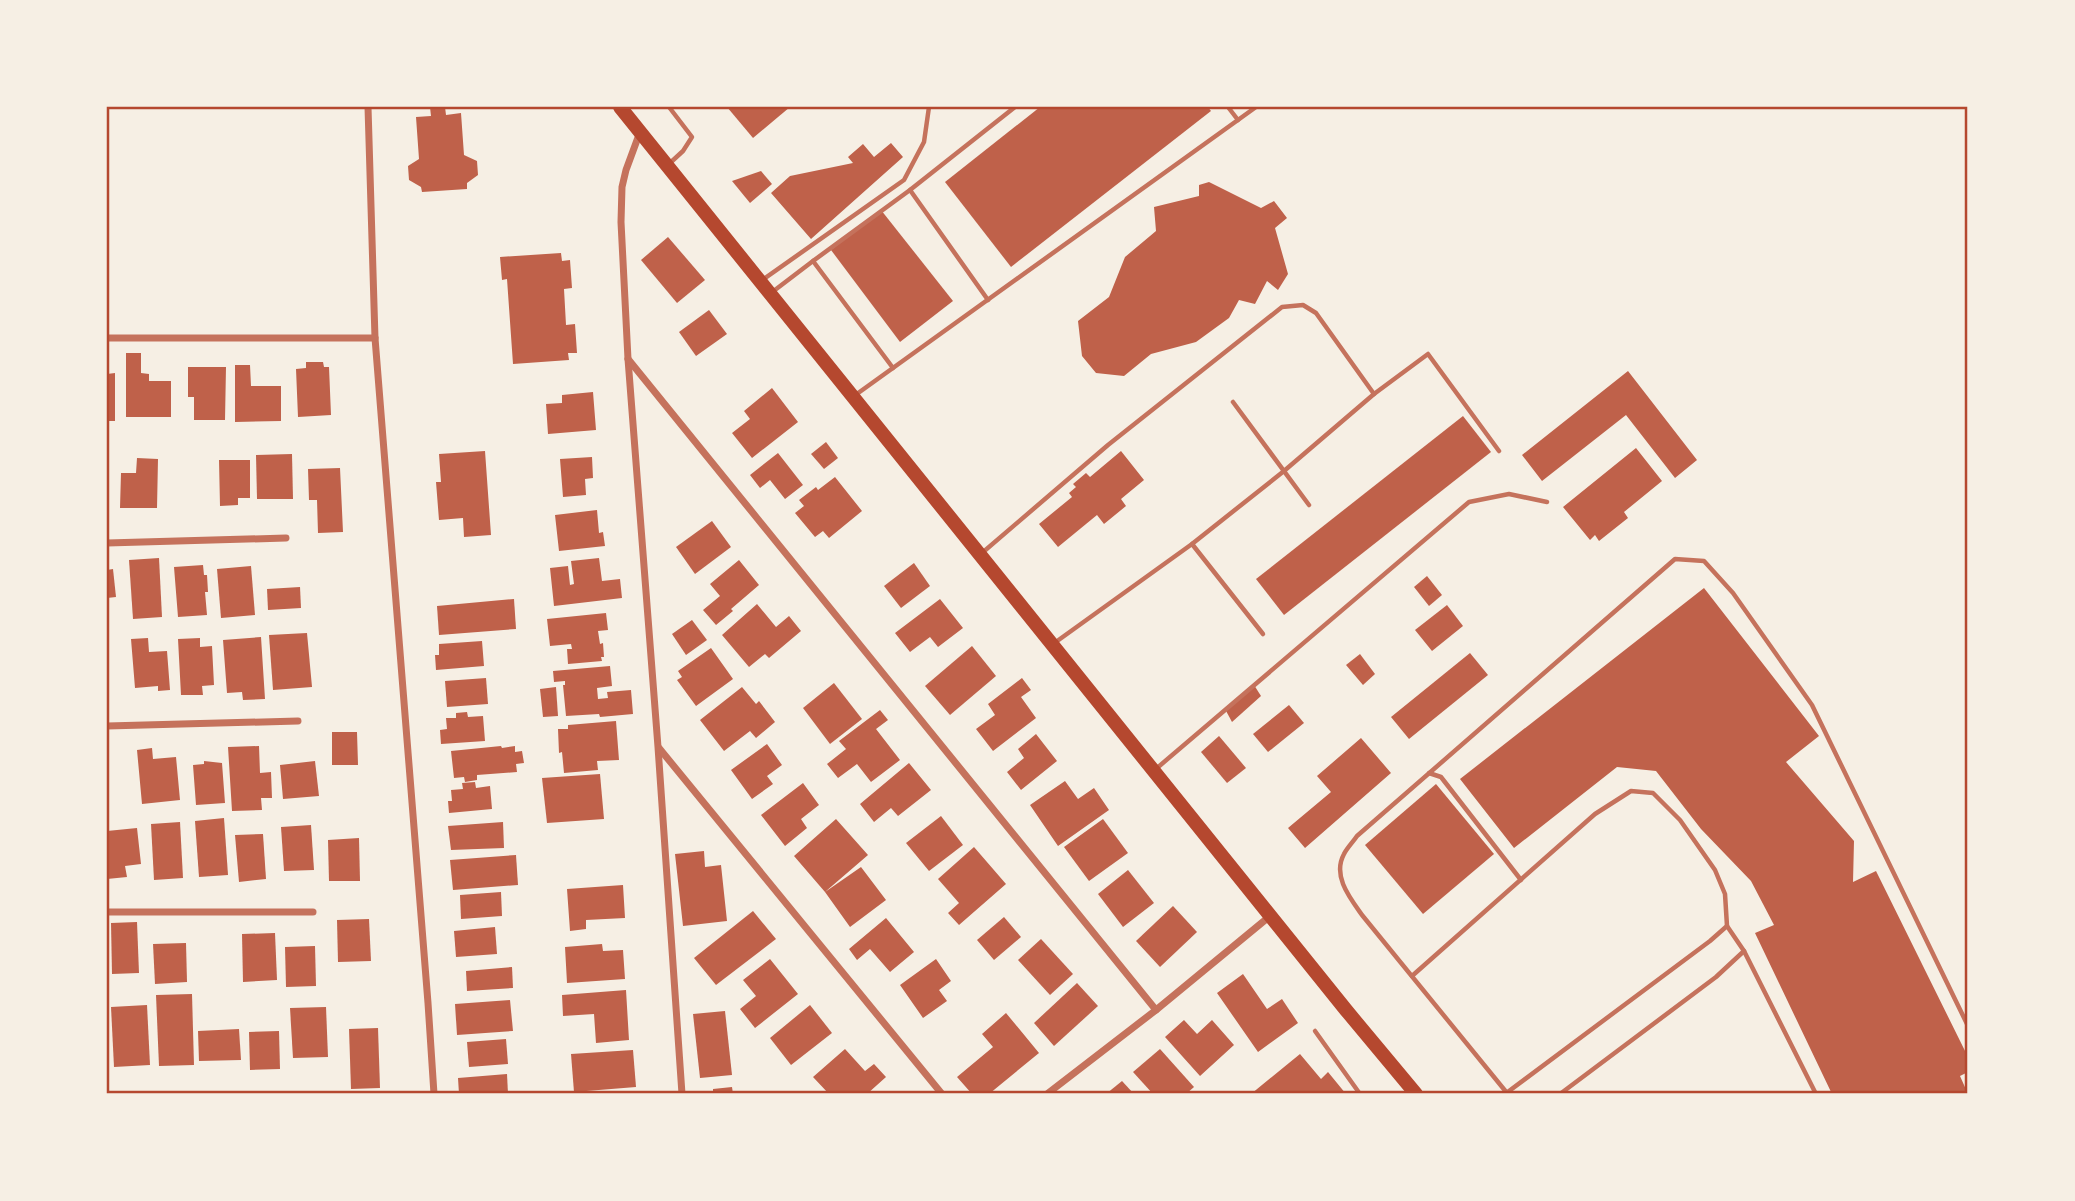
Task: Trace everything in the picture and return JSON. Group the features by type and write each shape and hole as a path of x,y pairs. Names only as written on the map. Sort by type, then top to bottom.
{"main road":[{"path":"620,107 1416,1094"}],"street":[{"path":"368,107 375,338 434,1094"},
{"path":"640,132 626,170 620,213 628,359 682,1094"},
{"path":"107,338 375,338"},
{"path":"628,359 1156,1010"},
{"path":"107,543 286,538"},
{"path":"107,726 298,721"},
{"path":"658,747 942,1094"},
{"path":"107,912 313,912"},
{"path":"1047,1094 1156,1010 1270,916"}],"lane":[{"path":"667,166 692,137 669,107"},
{"path":"761,281 904,180 924,142 929,107"},
{"path":"771,293 911,190 1015,107"},
{"path":"1228,107 1238,120"},
{"path":"854,397 1256,107"},
{"path":"911,190 988,300"},
{"path":"813,261 894,368"},
{"path":"980,554 1108,445 1282,307 1303,305 1316,313 1374,394"},
{"path":"1052,644 1192,544 1284,471 1374,394 1429,354 1499,451"},
{"path":"1233,402 1309,505"},
{"path":"1154,770 1469,502 1509,494 1547,502"},
{"path":"1192,544 1263,634"},
{"path":"1727,926 1506,1094 1345,891 1340,873 1342,856 1357,836 1675,559 1704,561 1733,593 1812,705 1968,1026"},
{"path":"1428,773 1441,777 1521,880"},
{"path":"1412,976 1595,814 1631,791 1653,793 1680,820 1715,870 1724,894 1727,926 1744,951 1816,1094"},
{"path":"1560,1094 1716,977 1744,951"},
{"path":"1315,1031 1360,1094"}],"building":[{"path":"430,107 445,107 446,115 461,113 464,155 477,161 478,175 467,183 467,189 422,192 421,187 409,180 408,166 419,159 416,117 431,116"},
{"path":"727,107 790,107 753,138"},
{"path":"1040,107 1208,107 1211,111 1011,267 945,182"},
{"path":"891,143 903,157 811,239 771,193 790,176 853,163 848,157 863,144 874,157"},
{"path":"761,171 772,184 750,203 732,181"},
{"path":"1209,182 1261,208 1274,201 1287,218 1275,228 1288,274 1278,290 1267,281 1255,304 1239,300 1229,318 1196,342 1151,354 1124,376 1096,373 1082,356 1078,321 1109,297 1125,257 1156,231 1154,207 1199,196 1199,185"},
{"path":"881,210 953,301 900,342 831,250"},
{"path":"668,237 705,280 677,303 641,260"},
{"path":"561,253 562,261 570,260 572,288 564,289 566,325 575,324 577,353 568,353 569,360 513,364 507,279 502,280 500,257"},
{"path":"709,310 727,334 696,356 679,332"},
{"path":"126,353 141,353 141,373 149,374 149,381 171,381 171,417 126,417"},
{"path":"306,362 323,362 324,367 329,367 331,415 298,417 296,369 306,368"},
{"path":"235,365 250,365 251,386 281,386 281,421 235,422"},
{"path":"188,367 226,367 225,420 194,420 194,397 188,397"},
{"path":"1628,371 1697,460 1675,478 1626,415 1542,481 1522,455"},
{"path":"115,373 115,421 107,421 107,374"},
{"path":"772,388 798,422 752,458 732,433 750,419 744,411"},
{"path":"593,392 596,430 548,434 546,404 562,403 562,395"},
{"path":"1463,416 1491,452 1284,615 1256,579"},
{"path":"826,442 838,458 824,469 811,454"},
{"path":"1636,448 1662,481 1624,512 1628,518 1599,541 1595,535 1590,540 1563,507"},
{"path":"485,451 491,535 464,537 463,518 439,520 436,482 441,482 439,454"},
{"path":"1121,451 1144,480 1121,499 1126,506 1104,524 1097,515 1058,547 1039,524 1072,497 1069,493 1076,487 1073,484 1086,473 1090,477"},
{"path":"778,453 803,485 785,499 770,480 760,488 750,475"},
{"path":"292,454 293,499 257,499 256,455"},
{"path":"592,457 593,478 585,479 586,495 563,497 560,459"},
{"path":"137,458 158,459 157,508 120,508 121,473 136,473"},
{"path":"219,460 250,460 250,498 238,498 238,505 220,506"},
{"path":"340,468 343,532 318,533 317,500 309,500 308,469"},
{"path":"835,477 862,511 829,538 823,531 815,537 795,513 804,506 799,500"},
{"path":"597,510 599,533 603,532 605,546 559,551 555,515"},
{"path":"712,521 731,547 695,574 676,547"},
{"path":"159,558 162,617 133,619 129,560"},
{"path":"599,558 602,581 620,579 622,598 554,606 550,568 568,566 570,585 574,584 571,561"},
{"path":"739,560 759,585 716,625 703,610 720,596 710,584"},
{"path":"914,563 930,586 901,608 884,586"},
{"path":"203,565 204,575 207,575 207,615 178,617 174,567"},
{"path":"251,566 255,615 221,618 217,569"},
{"path":"113,569 116,597 107,598 107,570"},
{"path":"1427,576 1442,595 1429,606 1414,587"},
{"path":"300,587 301,608 268,610 267,589"},
{"path":"1704,588 1819,736 1786,762 1854,841 1853,882 1876,871 1968,1057 1968,1072 1960,1076 1968,1094 1832,1094 1755,933 1774,925 1751,881 1701,829 1656,771 1617,767 1514,848 1460,779"},
{"path":"514,599 516,629 439,635 437,606"},
{"path":"940,599 963,628 938,647 930,637 910,652 895,633"},
{"path":"757,604 776,627 789,616 801,631 769,658 765,654 749,667 722,635"},
{"path":"1447,605 1463,626 1432,651 1415,630"},
{"path":"606,613 608,630 598,631 600,644 603,643 602,661 568,664 567,649 572,649 571,644 550,646 547,619"},
{"path":"692,620 707,640 686,655 672,634"},
{"path":"307,633 312,687 273,690 269,635"},
{"path":"261,637 265,699 243,700 242,692 227,693 223,640"},
{"path":"148,638 149,652 167,651 170,690 158,691 158,686 135,688 131,639"},
{"path":"200,638 200,647 212,646 214,685 202,686 203,695 181,695 178,639"},
{"path":"482,641 484,666 436,670 435,655 439,655 439,644"},
{"path":"972,646 996,676 950,715 925,686"},
{"path":"711,648 733,679 696,706 677,680 682,677 678,671"},
{"path":"1470,653 1488,675 1409,739 1391,717"},
{"path":"1360,654 1375,674 1363,685 1346,665"},
{"path":"610,666 612,686 597,688 598,699 608,698 607,692 631,690 633,714 566,716 563,685 565,681 554,682 553,671"},
{"path":"486,678 488,704 447,707 445,681"},
{"path":"1022,678 1031,690 1021,697 1036,718 993,751 976,729 995,715 988,704"},
{"path":"834,683 862,719 830,744 803,708"},
{"path":"1254,685 1261,696 1232,722 1225,709"},
{"path":"556,687 558,716 543,717 540,689"},
{"path":"742,687 756,704 759,701 775,722 756,738 750,731 724,751 700,720"},
{"path":"1289,705 1304,723 1268,752 1253,734"},
{"path":"880,710 888,720 876,729 900,760 871,782 857,764 838,778 827,764 846,749 839,741"},
{"path":"467,712 468,717 483,716 485,741 441,744 440,730 447,729 446,718 456,718 456,713"},
{"path":"616,721 619,760 597,761 598,770 564,773 562,752 559,753 558,729 568,729 568,725"},
{"path":"332,732 357,732 358,765 332,765"},
{"path":"1036,734 1057,761 1021,790 1007,772 1024,758 1018,749"},
{"path":"1219,736 1246,768 1227,783 1201,752"},
{"path":"1361,738 1391,773 1305,848 1288,828 1331,792 1317,776"},
{"path":"767,744 782,765 767,776 773,784 752,799 731,770"},
{"path":"259,746 260,773 271,772 272,798 261,798 262,810 232,811 228,747"},
{"path":"515,746 515,752 522,751 524,763 516,764 517,772 477,775 477,780 465,782 464,777 454,778 451,751"},
{"path":"152,748 153,759 176,757 180,800 142,804 137,750"},
{"path":"204,761 222,763 225,803 196,805 193,765 204,764"},
{"path":"315,761 319,796 283,799 280,765"},
{"path":"909,763 931,790 898,816 891,808 874,822 860,804"},
{"path":"600,774 604,819 547,823 542,778"},
{"path":"1065,781 1078,799 1094,788 1109,810 1058,846 1030,805"},
{"path":"475,782 476,788 490,786 492,809 449,813 451,790 463,789 462,783"},
{"path":"803,783 819,805 801,819 807,828 785,846 761,815"},
{"path":"1436,784 1494,854 1423,914 1365,845"},
{"path":"941,816 963,845 929,871 906,843"},
{"path":"224,818 228,875 199,877 195,821"},
{"path":"836,819 868,855 825,892 794,856"},
{"path":"1103,819 1128,853 1089,881 1064,847"},
{"path":"180,822 183,878 154,880 151,824"},
{"path":"503,822 504,848 451,850 448,826"},
{"path":"311,825 314,870 284,871 281,827"},
{"path":"137,828 141,864 125,866 127,877 107,879 107,831"},
{"path":"263,834 266,879 239,882 235,835"},
{"path":"359,838 360,881 329,881 328,840"},
{"path":"974,847 1006,884 959,925 948,913 959,903 938,879"},
{"path":"704,851 705,867 721,865 727,921 683,926 675,854"},
{"path":"516,855 518,885 453,890 450,860"},
{"path":"861,867 886,900 850,927 825,892"},
{"path":"1128,870 1154,903 1123,927 1098,894"},
{"path":"623,885 625,918 586,920 586,929 570,931 567,889"},
{"path":"501,892 502,916 461,919 460,895"},
{"path":"1173,906 1197,932 1160,967 1136,941"},
{"path":"753,911 776,939 716,985 694,958"},
{"path":"1004,917 1021,937 994,960 977,940"},
{"path":"886,918 914,952 890,972 870,949 857,960 849,949"},
{"path":"369,919 371,961 338,962 337,920"},
{"path":"137,922 139,973 112,974 111,923"},
{"path":"495,927 497,954 456,957 454,931"},
{"path":"275,933 277,980 243,982 242,934"},
{"path":"1041,939 1073,974 1050,995 1018,960"},
{"path":"186,943 187,982 155,984 153,944"},
{"path":"602,944 603,951 623,950 625,979 567,983 565,947"},
{"path":"315,946 316,986 286,987 285,947"},
{"path":"770,959 798,994 755,1028 740,1009 756,996 743,980"},
{"path":"936,959 951,981 939,990 947,1001 923,1018 900,985"},
{"path":"512,967 513,988 467,991 466,971"},
{"path":"1243,974 1267,1009 1282,999 1298,1023 1258,1052 1217,993"},
{"path":"1077,983 1098,1006 1054,1046 1034,1023"},
{"path":"626,990 629,1040 596,1043 594,1014 563,1016 562,995"},
{"path":"192,994 194,1065 159,1066 156,995"},
{"path":"510,1000 513,1031 457,1035 455,1004"},
{"path":"147,1005 150,1065 114,1067 111,1007"},
{"path":"810,1005 832,1033 791,1065 770,1038"},
{"path":"326,1007 328,1057 293,1058 290,1008"},
{"path":"725,1011 732,1075 700,1078 693,1014"},
{"path":"1006,1013 1039,1053 989,1094 972,1094 957,1077 993,1047 982,1034"},
{"path":"1184,1020 1197,1034 1212,1020 1234,1045 1200,1076 1165,1037"},
{"path":"378,1028 380,1088 351,1089 349,1029"},
{"path":"239,1029 241,1060 199,1061 198,1031"},
{"path":"279,1031 280,1069 250,1070 249,1032"},
{"path":"506,1039 508,1064 469,1067 467,1042"},
{"path":"845,1049 865,1071 874,1064 886,1077 867,1094 829,1094 813,1077"},
{"path":"1160,1049 1194,1087 1186,1094 1153,1094 1133,1072"},
{"path":"633,1050 636,1087 574,1092 571,1054"},
{"path":"1300,1054 1321,1079 1328,1072 1346,1094 1251,1094"},
{"path":"507,1074 508,1094 459,1094 458,1078"},
{"path":"1122,1081 1134,1094 1106,1094"},
{"path":"732,1087 733,1094 713,1094 713,1089"}]}
